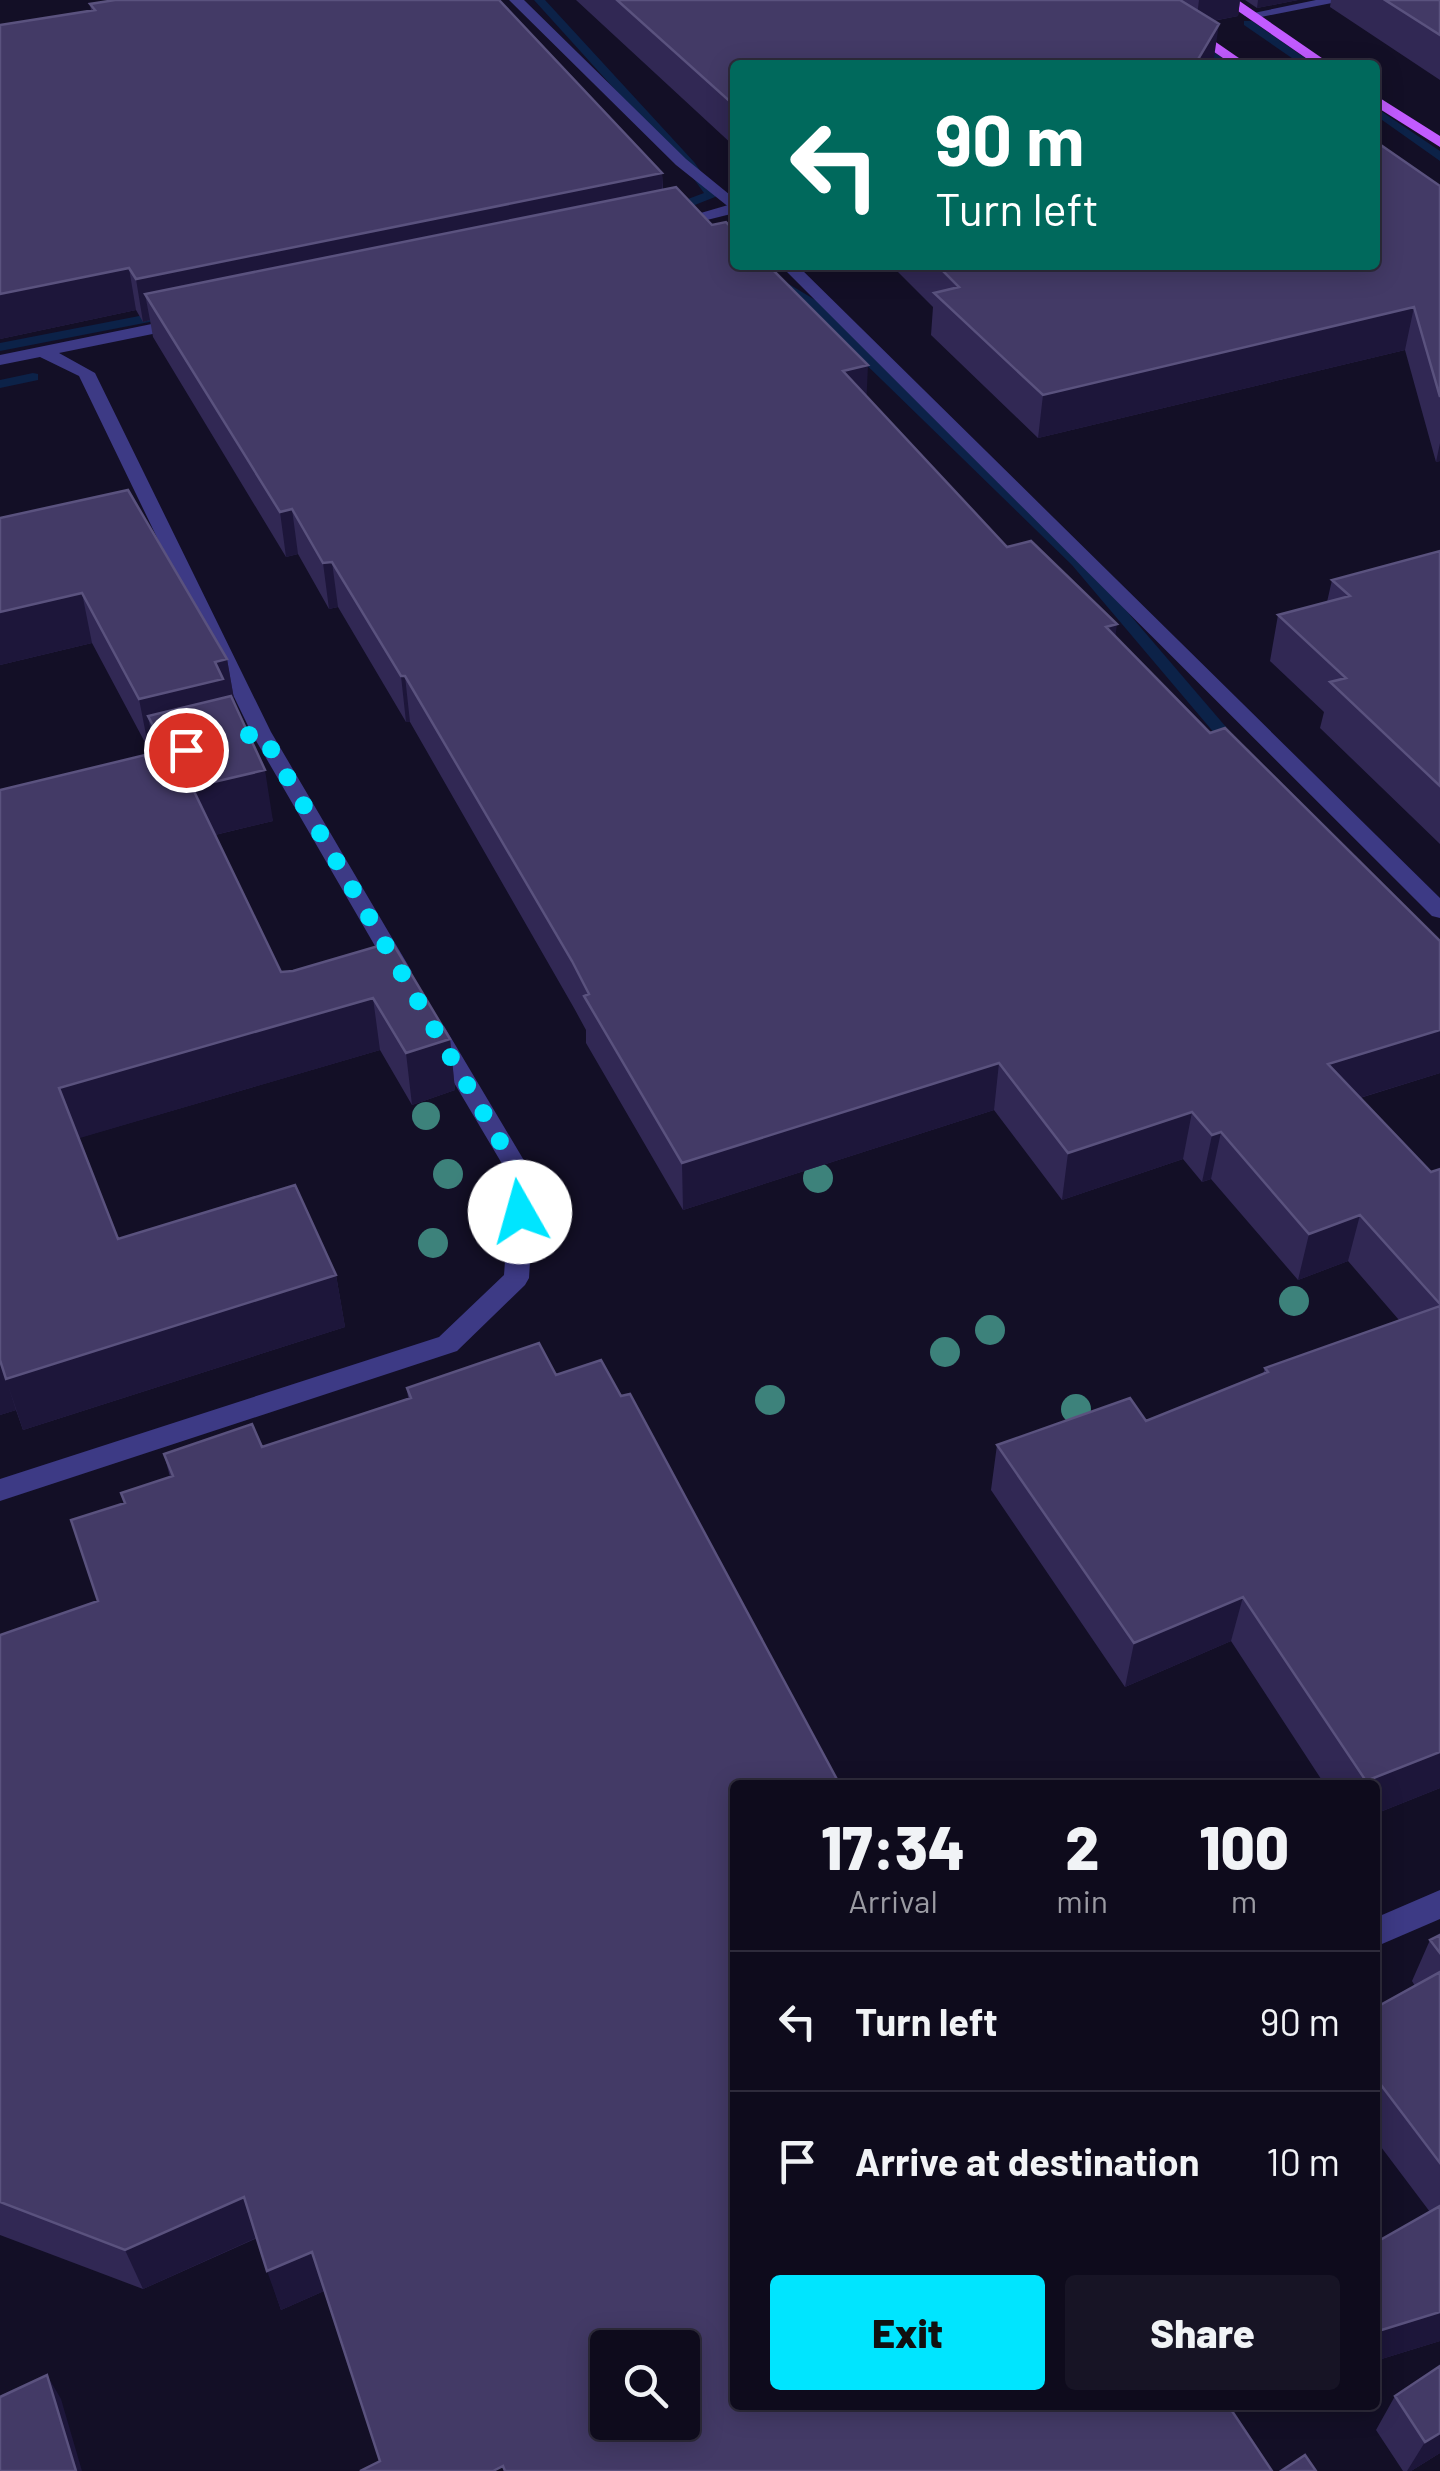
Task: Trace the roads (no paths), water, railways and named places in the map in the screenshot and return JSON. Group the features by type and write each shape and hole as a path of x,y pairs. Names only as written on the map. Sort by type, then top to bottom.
{"main road":[{"path":"1146,0 1235,60"},
{"path":"1229,0 1318,60"},
{"path":"1380,102 1440,143"}],"street":[{"path":"516,0 681,162 730,203"},
{"path":"1250,15 1340,0"},
{"path":"657,227 730,208"},
{"path":"793,270 1440,911"},
{"path":"0,360 195,320"},
{"path":"0,1490 448,1344 516,1278 522,1179 417,999 252,734 86,373 41,352"},
{"path":"1380,1931 1440,1904"}],"waterway":[{"path":"539,0 690,165 711,194 668,211"},
{"path":"1248,23 1302,60"},
{"path":"1192,41 1219,60"},
{"path":"1380,114 1440,157"},
{"path":"756,270 812,304 1077,562 1238,751"},
{"path":"0,347 165,315"},
{"path":"0,384 33,377"}]}
